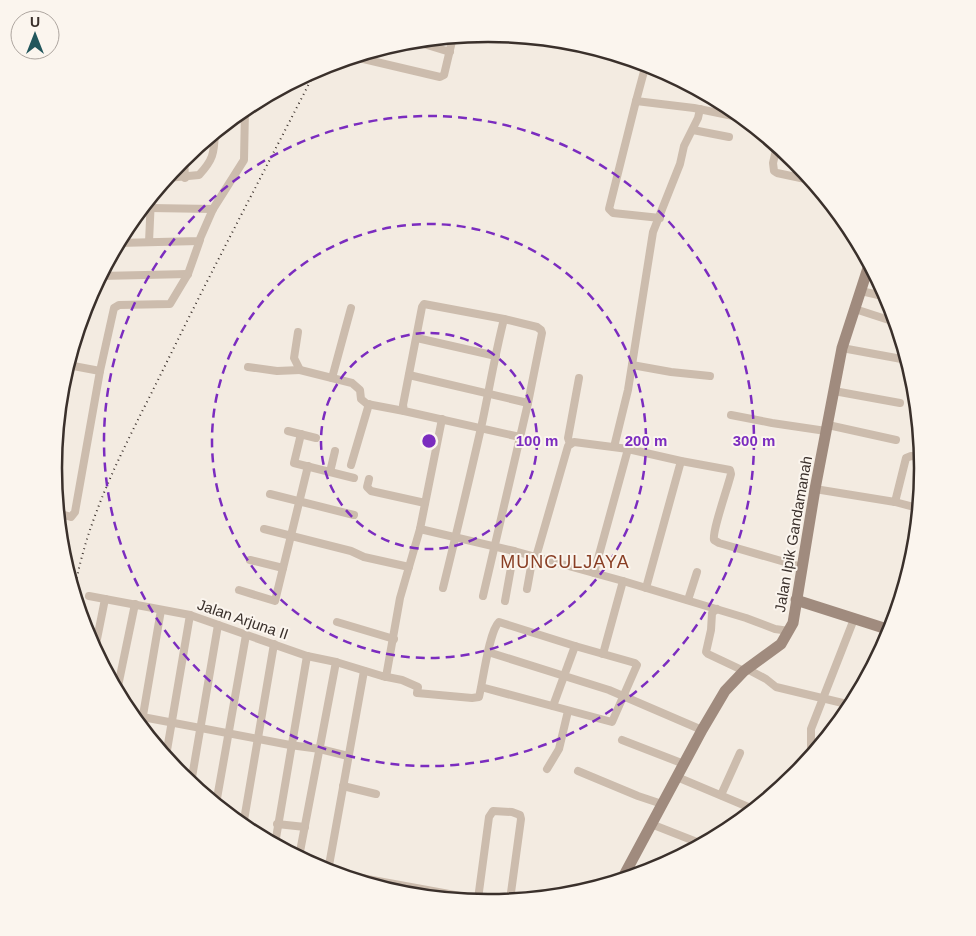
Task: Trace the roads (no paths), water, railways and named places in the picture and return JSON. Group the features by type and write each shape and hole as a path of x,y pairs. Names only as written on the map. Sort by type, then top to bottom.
{"street":[{"path":"368,60 440,78 444,75 452,44"},
{"path":"431,46 450,52"},
{"path":"644,72 609,209 613,213 660,218"},
{"path":"636,101 724,114"},
{"path":"614,447 628,390 653,232 680,164 684,146 693,130 700,109"},
{"path":"65,515 71,517 75,512 100,371 116,306 170,304 188,274 213,209 244,160 245,119"},
{"path":"693,130 729,137"},
{"path":"177,178 198,176 208,164 214,151 214,142"},
{"path":"775,154 773,166 775,172 799,177"},
{"path":"185,170 185,178"},
{"path":"151,208 213,209"},
{"path":"149,242 150,209"},
{"path":"128,241 198,242 200,240"},
{"path":"108,276 188,274"},
{"name":"Jalan Ipik Gandamanah","path":"627,870 725,691 746,670 781,644 789,631 794,618 815,489 842,348 867,275"},
{"path":"861,291 876,295"},
{"path":"404,410 403,405 424,304 504,319 537,327 542,331 528,403 483,596"},
{"path":"332,378 351,308"},
{"path":"855,308 886,319"},
{"path":"443,588 481,428 504,319"},
{"path":"298,332 294,358 300,370"},
{"path":"416,338 496,356"},
{"path":"842,348 899,359"},
{"path":"76,364 100,371"},
{"path":"632,365 710,376"},
{"path":"248,367 277,371 300,370 352,383 360,390 361,399 369,404 404,410 520,437"},
{"path":"410,375 528,403"},
{"path":"527,589 531,567 536,557 570,444 568,438 579,378"},
{"path":"834,391 900,403"},
{"path":"351,465 369,404"},
{"path":"731,415 772,423 827,428 896,440"},
{"path":"386,677 400,598 420,528 442,419"},
{"path":"288,431 316,438"},
{"path":"301,434 294,463 354,478"},
{"path":"570,444 574,442 628,449 731,471 724,503 714,533 714,540 802,568"},
{"path":"594,574 628,449"},
{"path":"330,472 335,451"},
{"path":"895,502 906,458 914,456"},
{"path":"646,588 680,461"},
{"path":"240,590 275,600 308,466"},
{"path":"369,479 367,488 371,491 425,503"},
{"path":"815,489 912,506"},
{"path":"270,494 354,514"},
{"path":"420,528 495,546 623,581 717,608 775,630 789,631"},
{"path":"264,529 351,551 364,557 409,567"},
{"path":"505,600 514,551"},
{"path":"250,560 284,568"},
{"path":"688,600 697,572"},
{"path":"603,654 623,581"},
{"name":"Jalan Arjuna II","path":"89,596 190,615 307,656 402,680 418,687 416,693 478,698 481,688"},
{"path":"97,637 105,599"},
{"path":"796,600 882,628"},
{"path":"119,680 135,604"},
{"path":"717,608 712,614 706,653 766,679 776,687 843,703"},
{"path":"143,717 161,610"},
{"path":"167,748 190,615"},
{"path":"811,746 810,729 854,619"},
{"path":"337,622 394,639"},
{"path":"499,622 603,654 635,662 637,665 612,722 481,688 495,626 499,622"},
{"path":"193,774 218,625"},
{"path":"217,796 246,635"},
{"path":"245,817 274,644"},
{"path":"553,706 576,646"},
{"path":"488,652 564,675 622,696 702,730"},
{"path":"276,836 290,745 307,656"},
{"path":"301,850 336,662"},
{"path":"329,863 364,671"},
{"path":"547,769 559,749 568,711"},
{"path":"143,717 320,749 348,756"},
{"path":"622,740 684,764"},
{"path":"721,795 740,753"},
{"path":"578,771 662,804"},
{"path":"677,777 746,807"},
{"path":"343,786 376,794"},
{"path":"479,894 489,817 493,811 512,812 520,815 521,819 511,893"},
{"path":"277,824 306,827"},
{"path":"651,824 693,840"}],"railway":[{"path":"77,578 88,536 121,455 198,299 310,82"}],"district":[{"name":"MUNCULJAYA","path":"565,562"}]}
